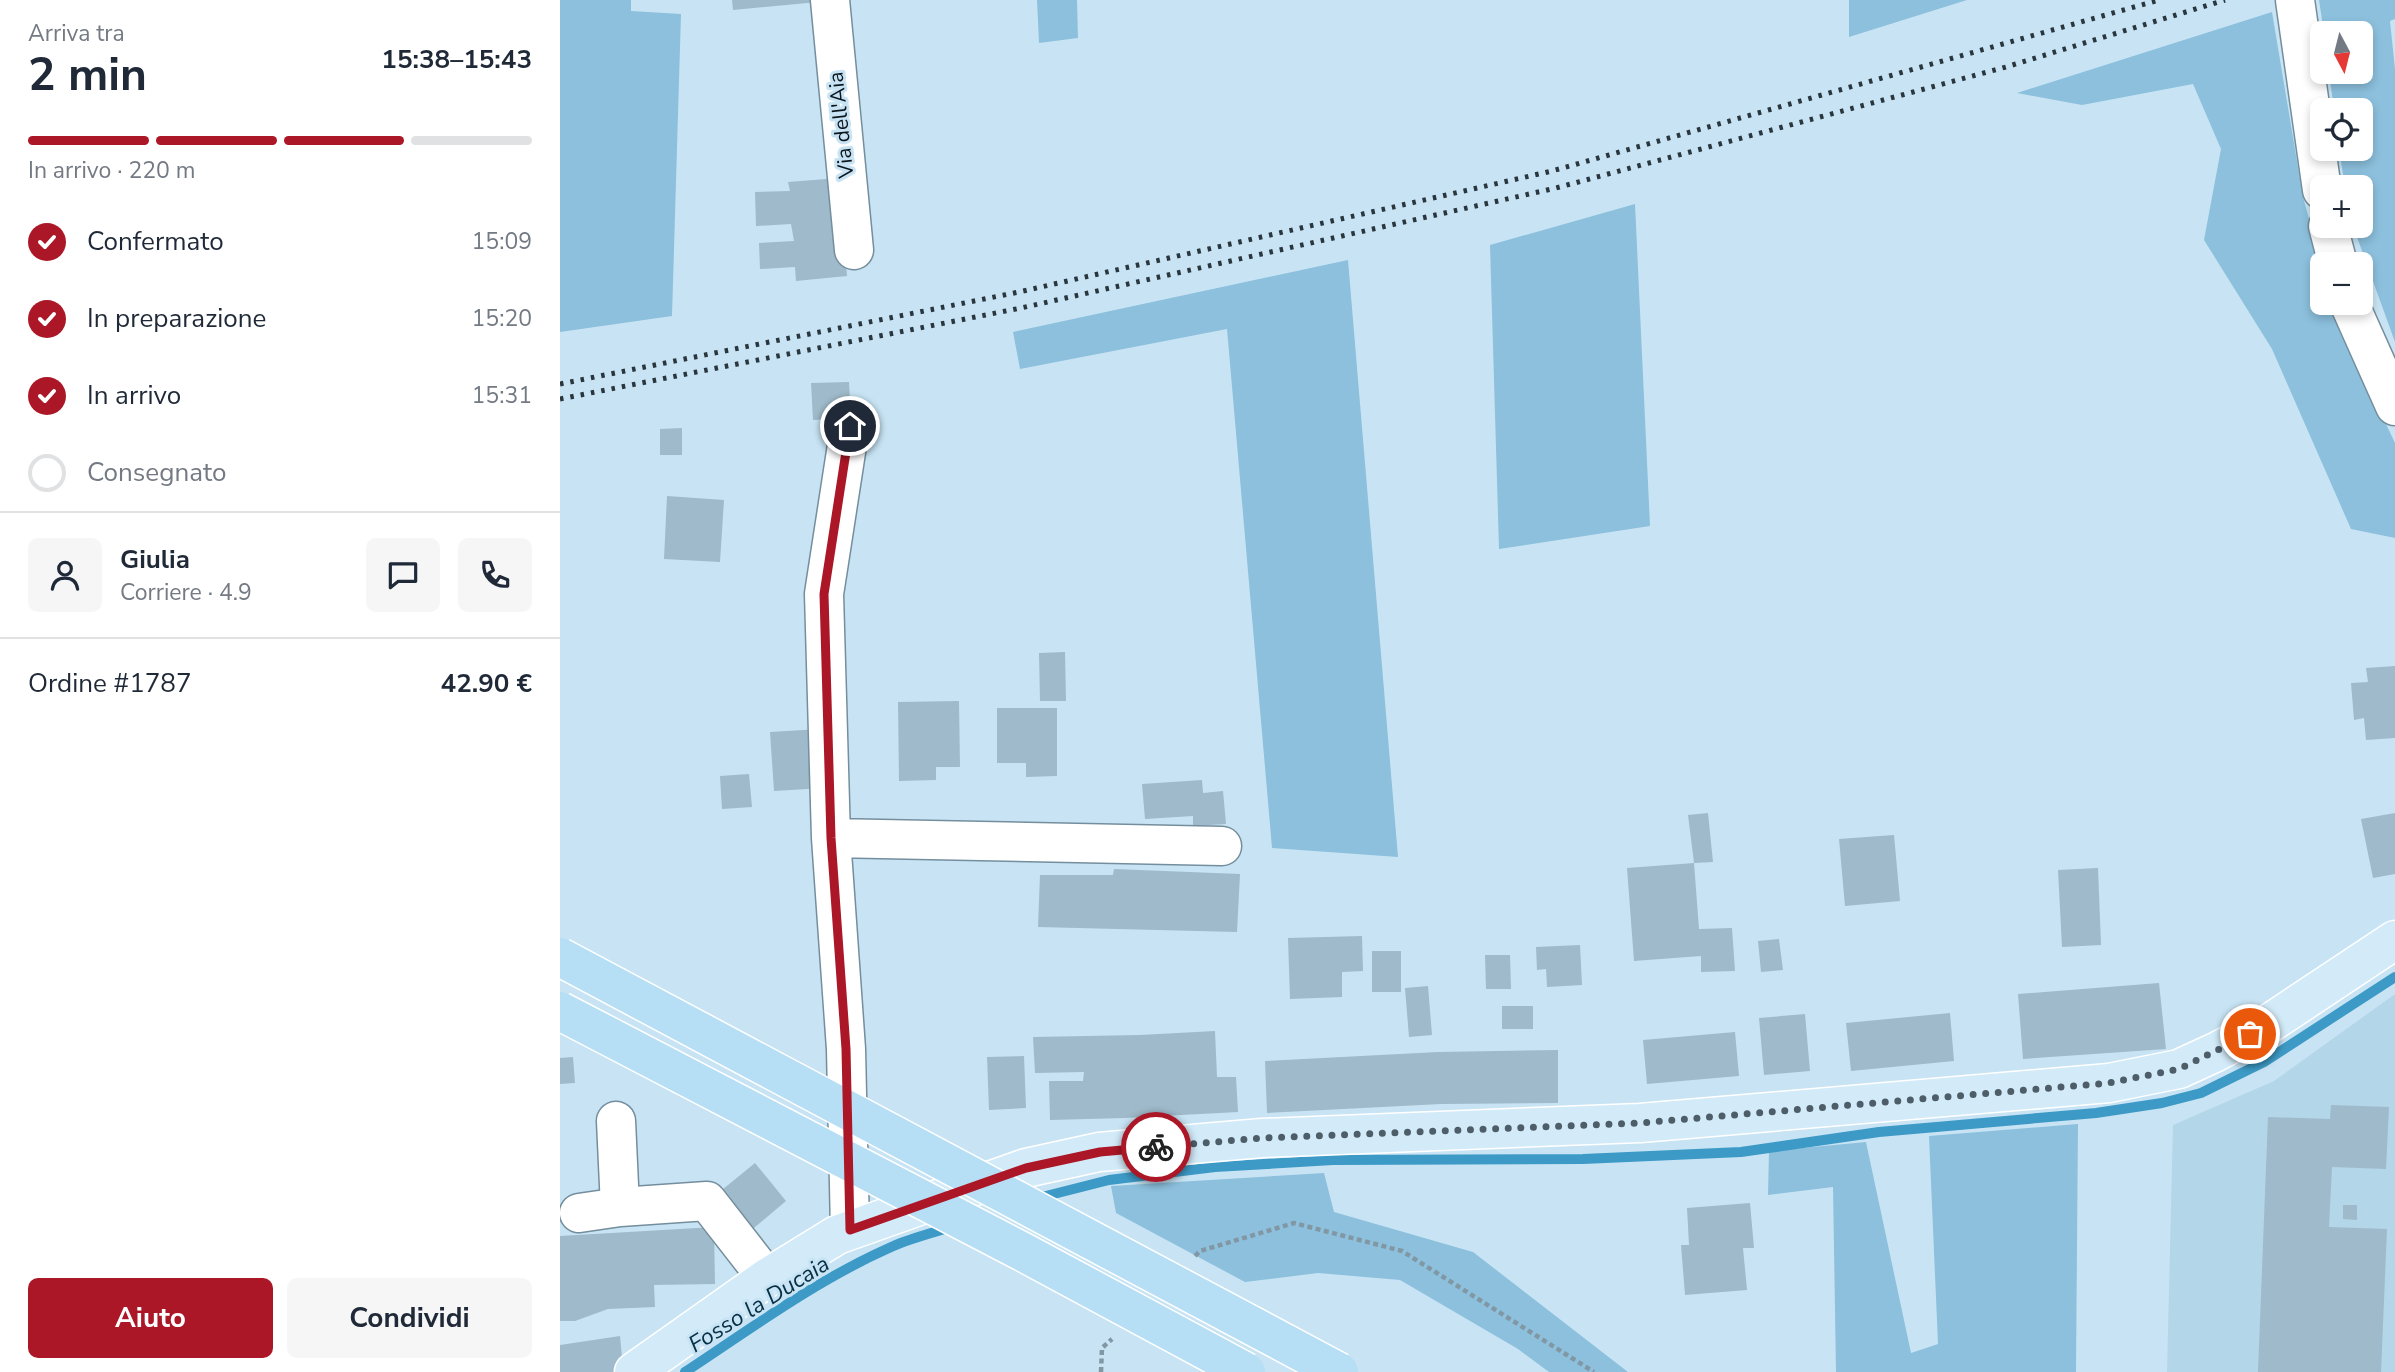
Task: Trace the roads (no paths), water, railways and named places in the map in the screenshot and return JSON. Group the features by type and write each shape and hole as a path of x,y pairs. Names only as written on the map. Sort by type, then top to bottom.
{"highway":[{"path":"560,957 1339,1372"},
{"path":"560,1011 1011,1246 1245,1372"}],"main road":[{"path":"634,1372 767,1278 850,1230 1026,1168 1100,1152 1262,1138 1640,1123 2109,1083 2179,1069 2216,1052 2267,1025 2395,940"}],"street":[{"name":"Via dell'Aia","path":"830,0 854,250"},
{"path":"2295,0 2320,175"},
{"path":"2354,315 2395,406"},
{"path":"850,426 824,594 831,838 846,1049 850,1230"},
{"path":"831,838 1222,846"},
{"path":"616,1121 620,1207"},
{"path":"579,1213 620,1207 707,1201 767,1278"}],"waterway":[{"name":"Fosso la Ducaia","path":"1034,1199 1109,1180 1215,1167 1333,1160 1583,1159 1741,1152 1879,1132 2096,1113 2162,1103 2201,1093 2264,1062 2395,977"},
{"name":"Fosso la Ducaia","path":"685,1372 836,1275 896,1245 950,1227"}],"railway":[{"path":"560,384 1019,292 1552,171 2159,0"},
{"path":"560,399 1021,308 1556,188 2006,67 2225,0"}]}
